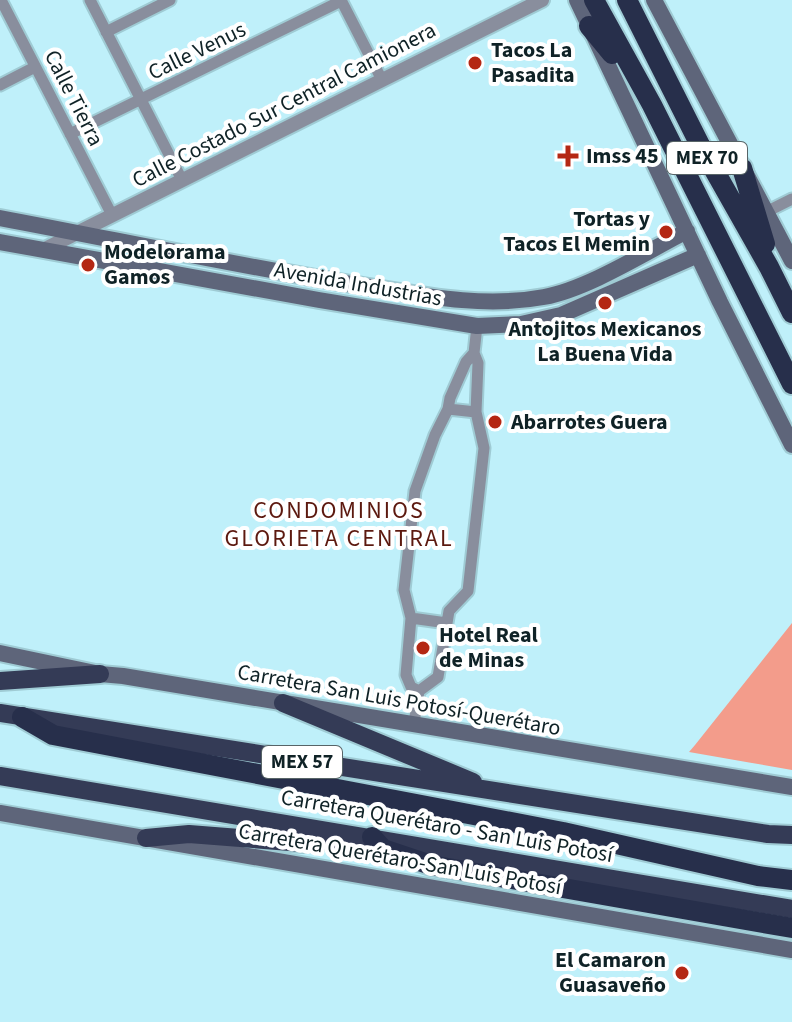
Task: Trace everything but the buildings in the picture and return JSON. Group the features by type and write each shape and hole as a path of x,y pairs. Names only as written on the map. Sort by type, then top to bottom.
{"highway":[{"name":"MEX 70","path":"594,0 652,105 792,384"},
{"name":"MEX 70","path":"627,0 700,145 792,313"},
{"path":"589,26 607,44 634,88 652,105"},
{"path":"742,168 769,267"},
{"path":"0,681 100,674"},
{"path":"283,703 502,793"},
{"name":"Carretera Querétaro - San Luis Potosí","path":"0,713 768,834 792,835"},
{"path":"22,717 53,735 563,832 758,876 792,880"},
{"name":"Carretera Querétaro - San Luis Potosí","path":"0,776 792,909"},
{"path":"146,838 189,834 303,843 369,836 383,849 431,865 792,928"}],"main road":[{"path":"577,0 792,445"},
{"path":"654,0 792,261"},
{"name":"Avenida Industrias","path":"0,218 358,285 470,301 547,297 591,280 687,231"},
{"path":"6,243 17,221"},
{"name":"Avenida Industrias","path":"6,243 477,326 521,324 561,315 698,255"},
{"path":"301,297 315,286 358,285"},
{"name":"Carretera San Luis Potosí-Querétaro","path":"0,653 100,674 791,787"},
{"name":"Carretera Querétaro-San Luis Potosí","path":"0,813 790,948"}],"street":[{"name":"Calle Tierra","path":"1,0 112,215"},
{"path":"90,0 182,180"},
{"path":"106,32 170,0"},
{"name":"Calle Costado Sur Central Camionera","path":"45,249 542,0"},
{"path":"341,1 382,80"},
{"name":"Calle Venus","path":"70,134 341,1"},
{"path":"0,85 35,67"},
{"path":"768,211 792,199"},
{"path":"414,723 419,691 438,677 449,611 468,591 484,448 476,412 478,363 474,353 477,326"},
{"path":"419,691 411,687 406,675 411,618 404,590 415,491 466,362 474,353"},
{"path":"448,409 476,412"},
{"path":"411,618 447,623"}],"shaded area":[{"path":"792,623 792,770 689,752 695,745"}],"place":[{"name":"Tacos La Pasadita","path":"475,63"},
{"name":"Imss 45","path":"568,156"},
{"name":"Tortas y Tacos El Memin","path":"666,232"},
{"name":"Modelorama Gamos","path":"88,265"},
{"name":"Antojitos Mexicanos La Buena Vida","path":"605,303"},
{"name":"Abarrotes Guera","path":"495,422"},
{"name":"Hotel Real de Minas","path":"423,648"},
{"name":"El Camaron Guasaveño","path":"682,973"}],"district":[{"name":"CONDOMINIOS GLORIETA CENTRAL","path":"339,524"}]}
